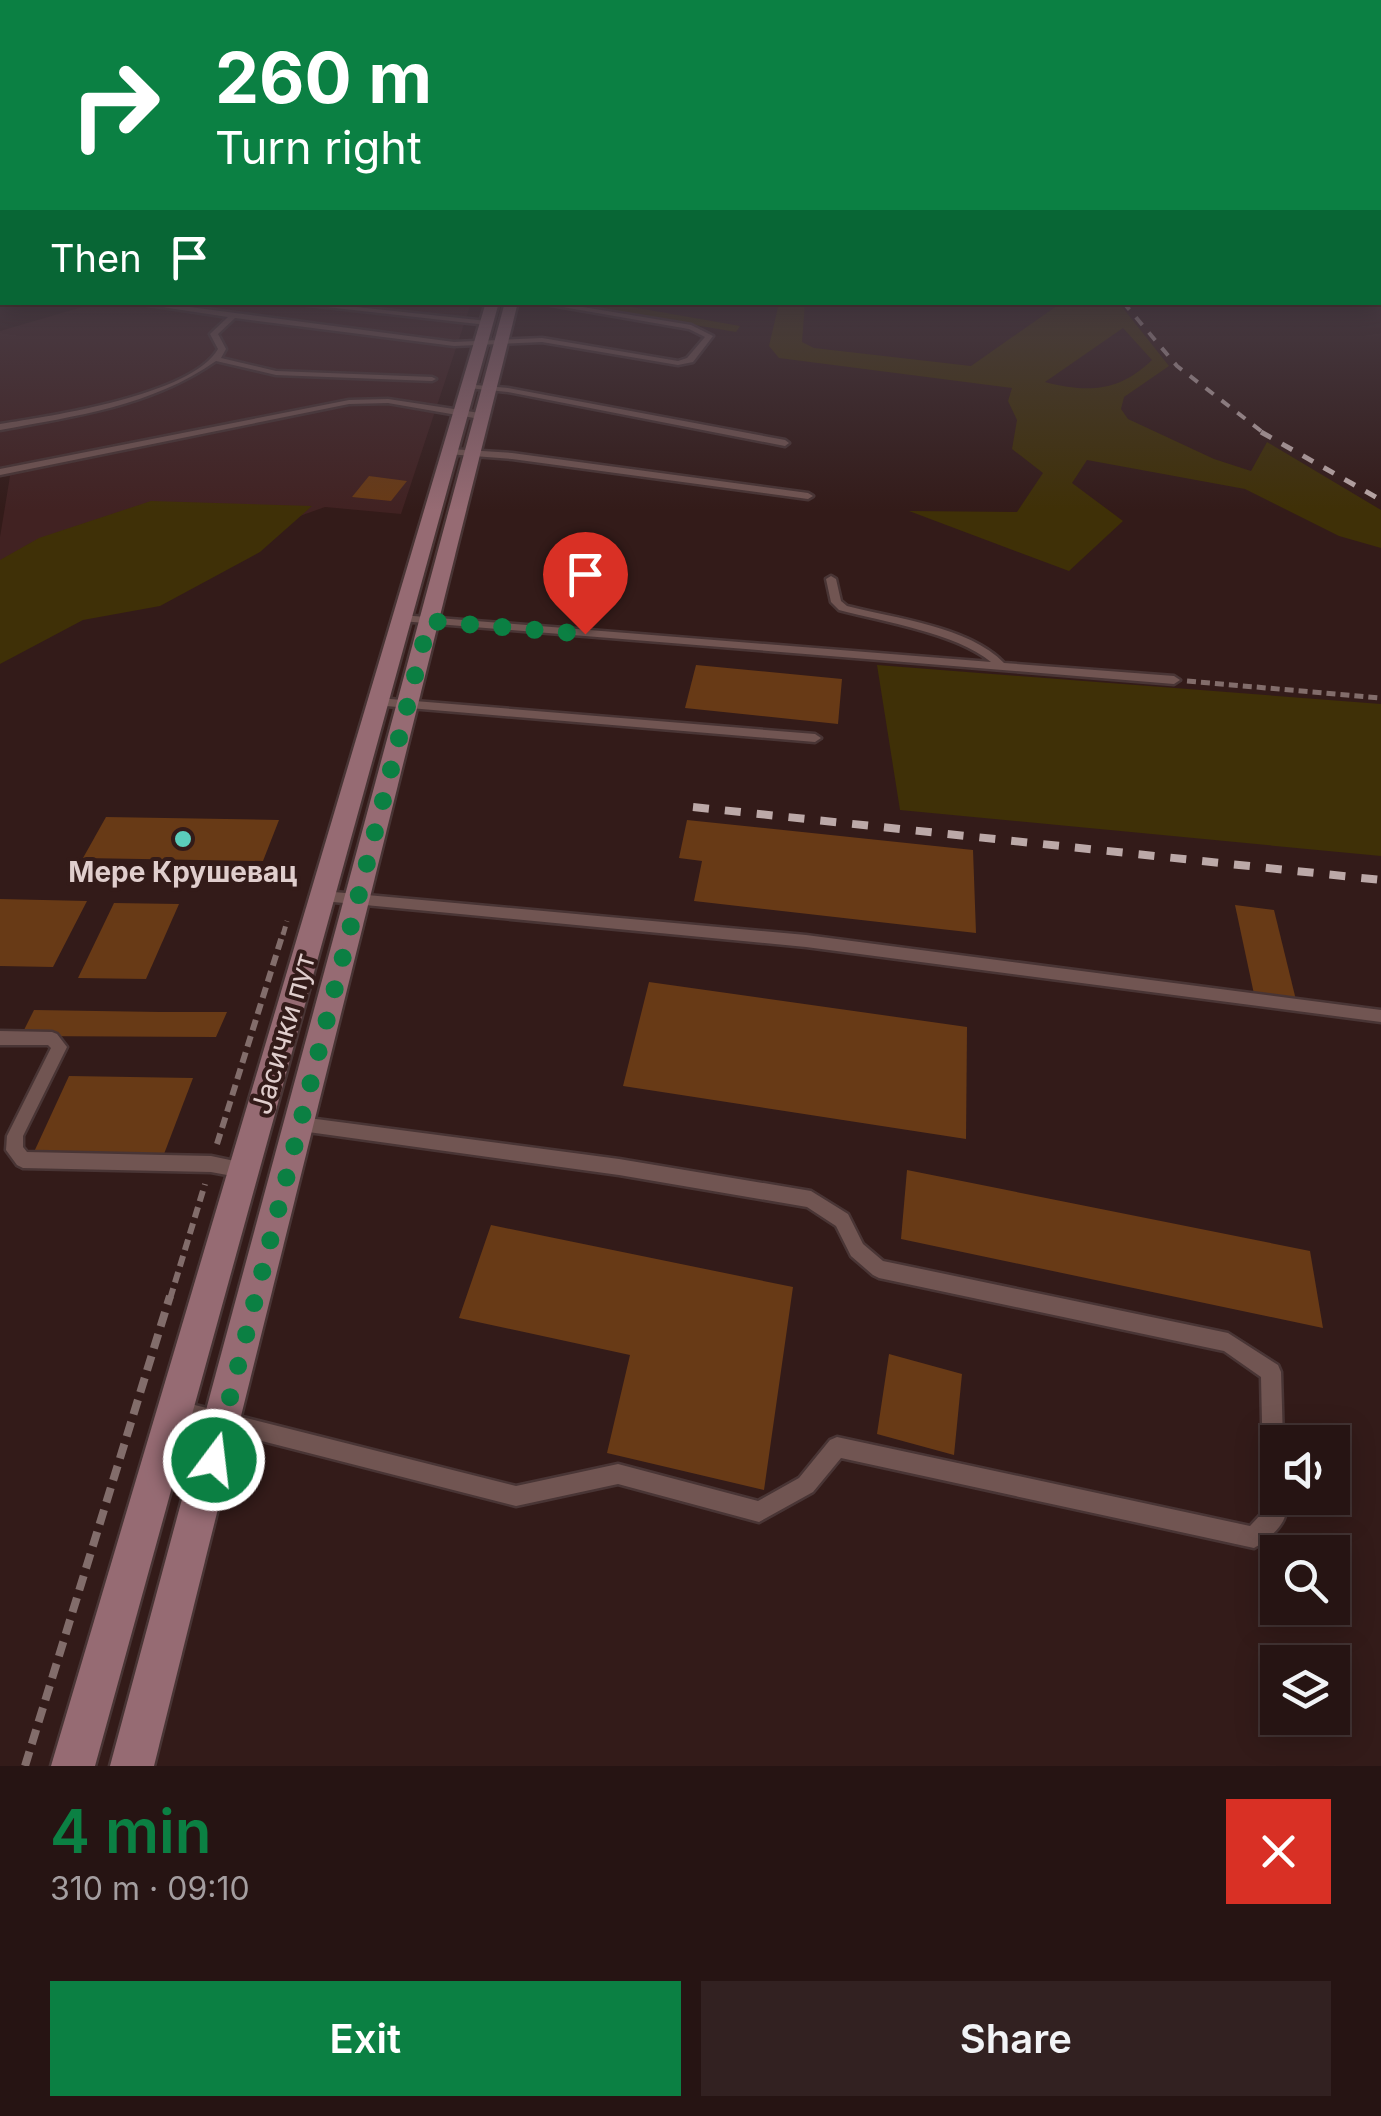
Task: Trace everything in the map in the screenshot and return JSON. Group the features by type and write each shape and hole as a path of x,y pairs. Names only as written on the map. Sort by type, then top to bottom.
{"main road":[{"name":"Јасички пут","path":"73,1766 378,702 415,620 488,345"},
{"name":"Јасички пут","path":"132,1766 225,1421 408,704 415,620"},
{"path":"277,1058 318,1059"},
{"path":"243,1170 285,1186"}],"lane":[{"path":"0,427 128,403 216,359 222,350 220,345"},
{"path":"575,345 678,362 690,360 702,345"},
{"path":"216,359 276,374 432,379"},
{"path":"478,387 785,443"},
{"path":"0,472 350,402 388,401 470,416"},
{"path":"461,452 808,496"},
{"path":"832,579 836,602 843,608 968,644 996,657 1002,666"},
{"path":"415,620 1174,680"},
{"path":"378,702 814,738"},
{"path":"323,896 806,941 1381,1016"},
{"path":"0,1038 52,1039 58,1047 15,1136 14,1150 23,1160 211,1164 243,1170"},
{"path":"175,1410 516,1496 618,1474 760,1512 806,1484 837,1448 1254,1536 1275,1515 1270,1372 1228,1342 879,1270 857,1250 842,1220 811,1199 619,1167 301,1124"}],"path":[{"path":"1174,680 1381,698"},
{"path":"25,1766 292,906"}],"shaded area":[{"path":"0,345 457,345 401,514 325,507 203,551 0,601 0,537 10,476 0,477"},
{"path":"769,345 809,345 971,366 1000,345 1098,345 1045,382 1089,388 1115,384 1140,371 1152,360 1139,345 1153,345 1169,366 1124,397 1121,409 1128,419 1214,459 1251,471 1267,442 1381,510 1381,548 1339,536 1245,489 1087,460 1072,483 1123,521 1069,571 909,511 1017,512 1043,473 1012,449 1017,420 1008,401 1012,388 779,358"},
{"path":"151,501 312,506 260,552 160,606 83,620 0,664 0,560 39,538"},
{"path":"877,665 1381,704 1381,856 900,810"}],"building":[{"path":"369,476 407,481 391,501 352,497"},
{"path":"696,665 842,679 838,724 685,708"},
{"name":"Мере Крушевац","path":"106,817 279,820 263,861 83,858"},
{"path":"687,820 973,850 976,933 694,901 702,861 679,858"},
{"path":"0,899 87,901 53,967 0,966"},
{"path":"114,903 179,904 146,979 78,978"},
{"path":"1235,905 1274,910 1296,1000 1254,994"},
{"path":"649,982 967,1027 966,1139 623,1086"},
{"path":"34,1010 227,1012 216,1037 21,1036"},
{"path":"69,1076 193,1078 164,1154 34,1152"},
{"path":"907,1170 1310,1251 1323,1328 901,1239"},
{"path":"491,1225 793,1287 764,1490 607,1453 630,1355 459,1318"},
{"path":"889,1354 962,1374 954,1455 877,1434"}],"railway":[{"path":"1160,345 1177,366 1265,434"},
{"path":"1261,432 1381,500"},
{"path":"693,807 1381,880"}],"place":[{"name":"Мере Крушевац","path":"183,839"}],"route":[{"path":"214,1460 429,621 585,634"}]}
